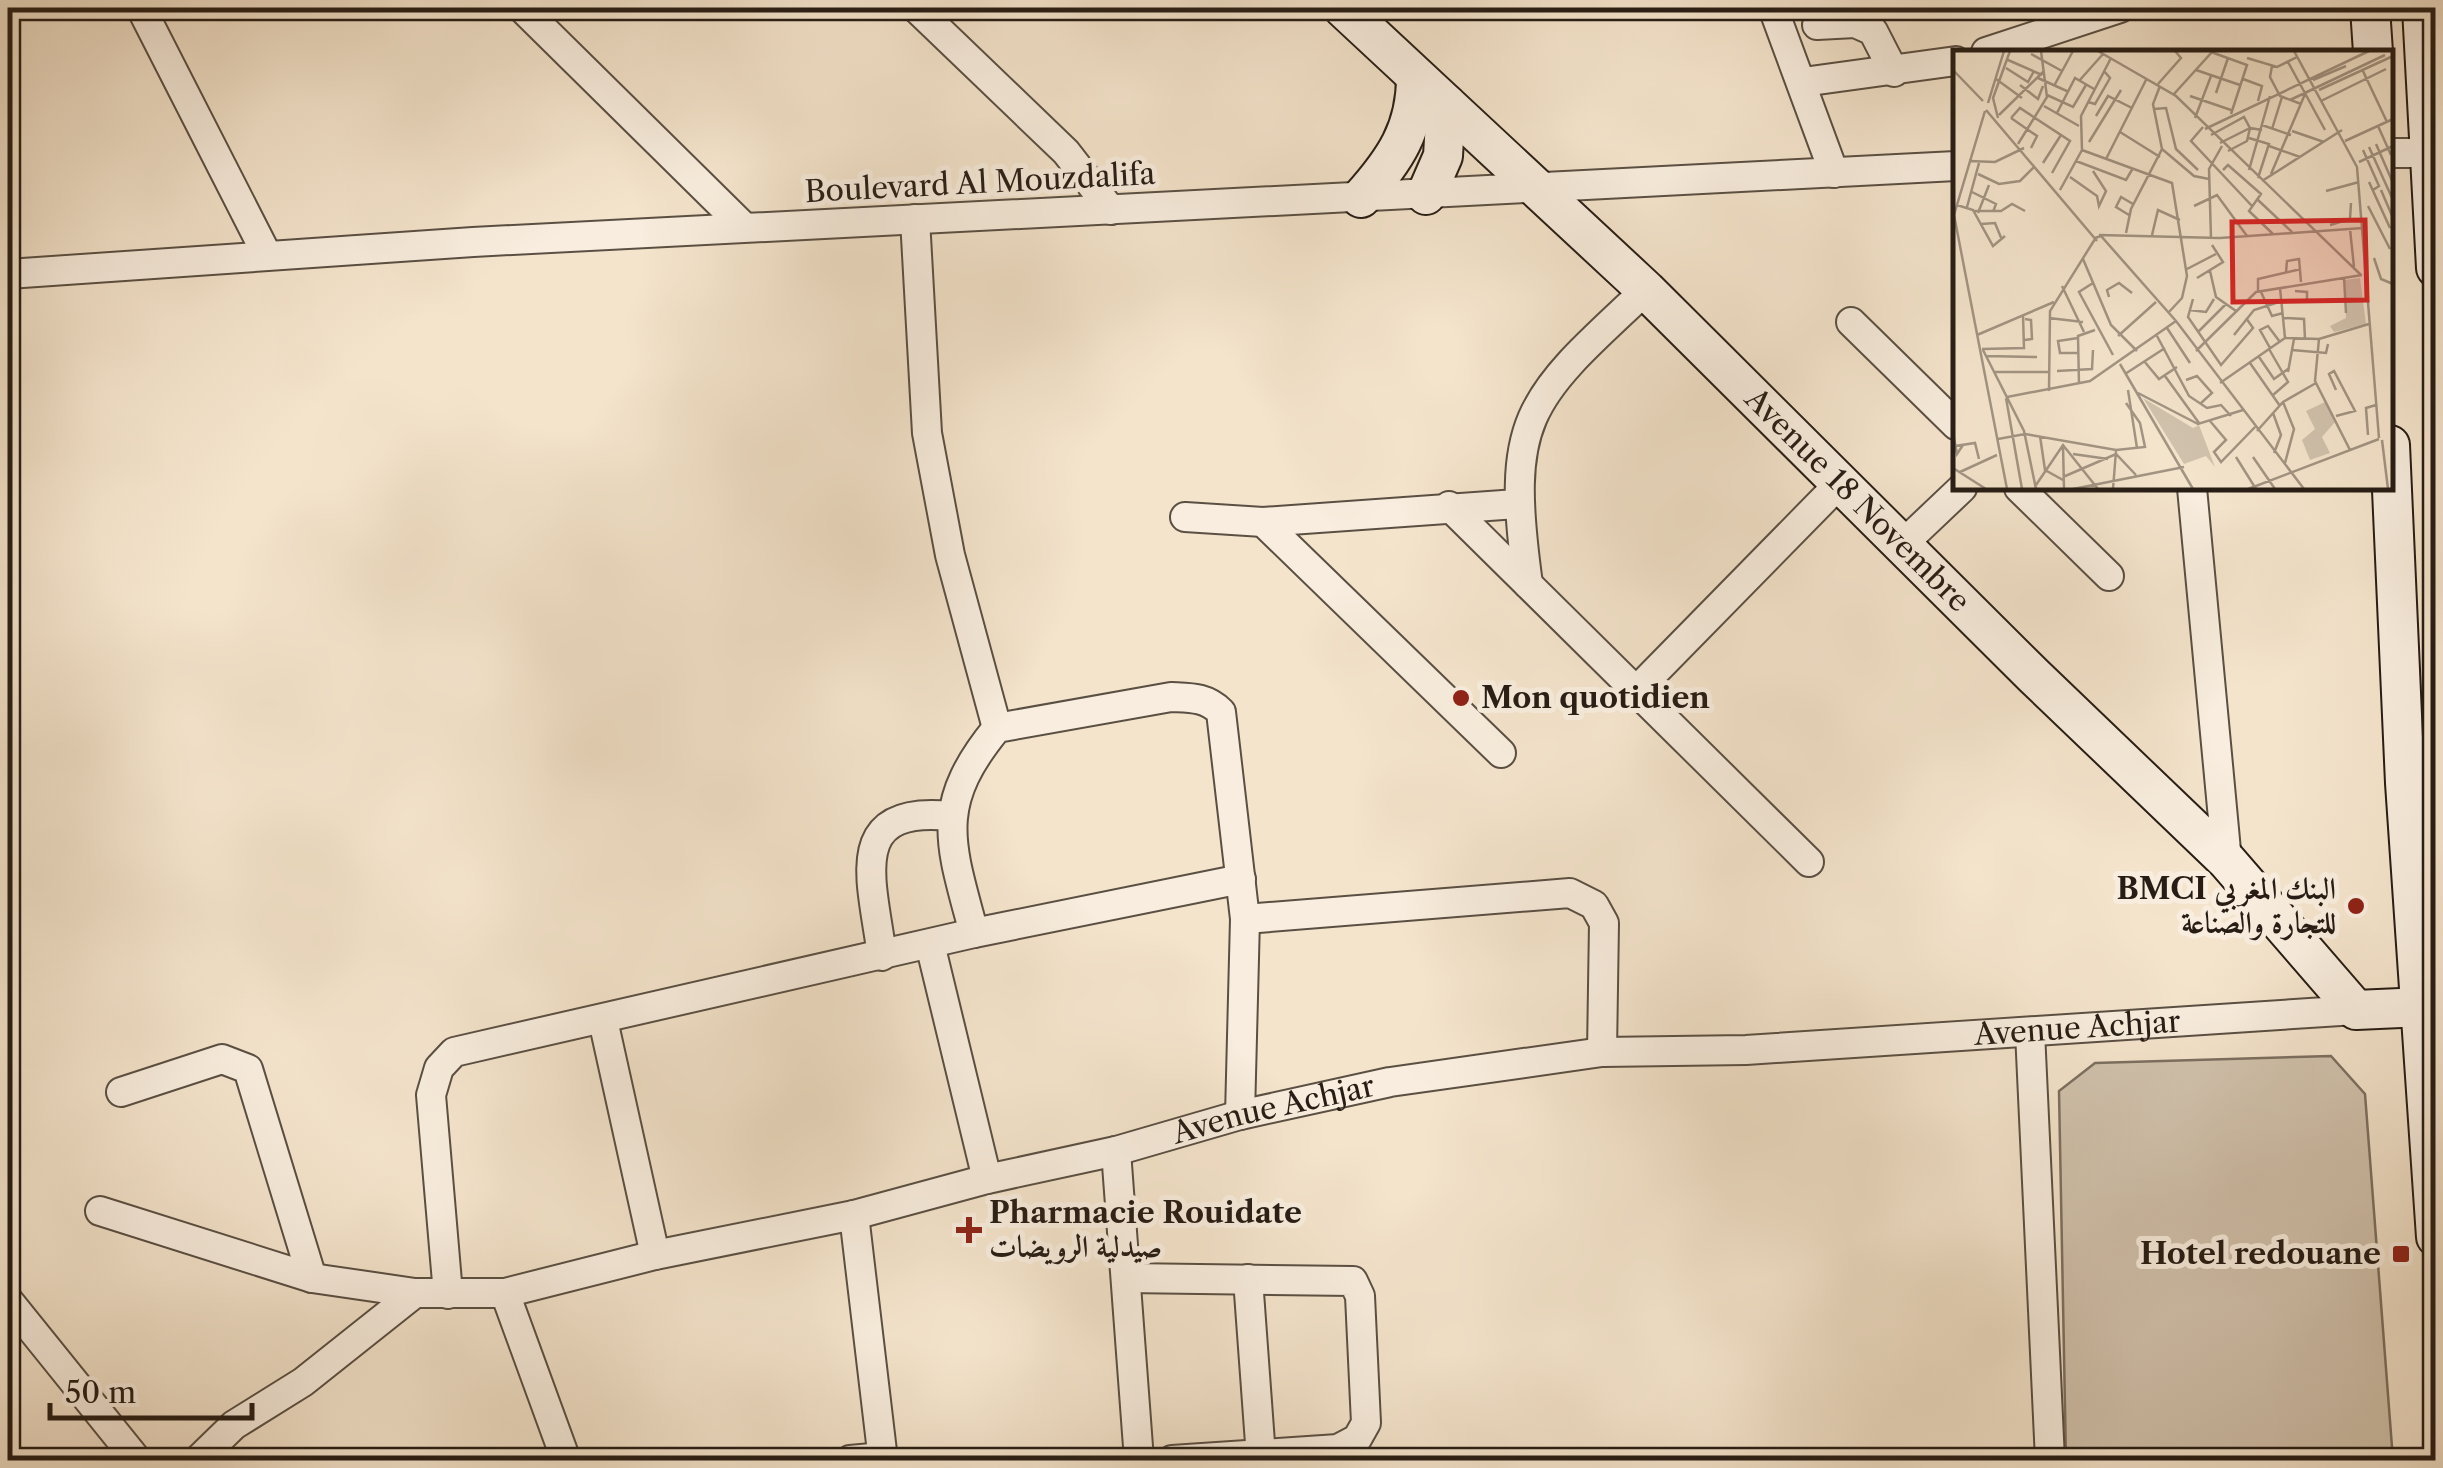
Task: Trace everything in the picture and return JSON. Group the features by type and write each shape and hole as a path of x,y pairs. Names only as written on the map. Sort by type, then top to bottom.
{"street":[{"path":"142,8 266,253"},
{"path":"522,8 744,227"},
{"path":"916,8 1066,152 1110,210"},
{"name":"Avenue 18 Novembre","path":"1343,8 1646,290 2227,861 2356,1010"},
{"path":"1772,8 1834,173"},
{"path":"1992,50 2120,8"},
{"path":"2370,8 2372,50"},
{"path":"2422,8 2436,268"},
{"path":"1817,24 1854,22 1873,30 1894,72"},
{"path":"1803,82 1953,62"},
{"path":"1362,198 1391,166 1406,140 1416,106 1416,76"},
{"path":"1426,195 1443,156 1446,104"},
{"path":"2393,153 2430,153"},
{"name":"Boulevard Al Mouzdalifa","path":"8,274 266,253 1953,166"},
{"path":"916,219 927,433 950,555 997,728"},
{"path":"1528,584 1517,504 1522,447 1531,412 1550,384 1646,290"},
{"path":"1851,322 1953,422"},
{"path":"2393,478 2420,779 2423,1008 2436,1237"},
{"path":"1636,691 1841,482"},
{"path":"1903,544 1960,490"},
{"path":"2021,490 2109,576"},
{"path":"2192,490 2227,861"},
{"path":"1186,517 1263,522 1517,504"},
{"path":"1448,506 1809,862"},
{"path":"1263,522 1501,753"},
{"path":"974,932 954,857 950,816 973,758 997,728 1171,698 1212,704 1221,712 1245,920 1240,1115"},
{"path":"882,956 870,858 879,831 897,818 920,813 950,816"},
{"path":"448,1294 431,1095 439,1068 454,1052 974,932 1241,879"},
{"path":"1245,920 1570,894 1594,906 1604,923 1602,1052"},
{"path":"930,944 986,1178"},
{"name":"Avenue Achjar","path":"100,1211 312,1278 415,1293 505,1292 656,1255 854,1215 986,1178 1116,1151 1240,1115 1390,1082 1602,1052 1746,1050 2423,1008"},
{"path":"602,1020 656,1255"},
{"path":"2030,1032 2050,1460"},
{"path":"121,1092 222,1059 248,1069 312,1278"},
{"path":"1116,1151 1140,1460"},
{"path":"850,1460 883,1459 854,1215"},
{"path":"1126,1278 1352,1280 1360,1296 1366,1423 1358,1439 1338,1449 1172,1460"},
{"path":"1248,1279 1261,1457"},
{"path":"505,1292 566,1460"},
{"path":"198,1460 234,1426 303,1382 415,1293"},
{"path":"8,1300 137,1460"}],"shaded area":[{"path":"2331,1056 2365,1094 2393,1460 2066,1460 2059,1091 2095,1063"}],"place":[{"name":"Mon quotidien","path":"1461,698"},
{"name":"BMCI البنك المغربي للتجارة والصناعة","path":"2356,906"},
{"name":"Pharmacie Rouidate صيدلية الرويضات","path":"969,1230"},
{"name":"Hotel redouane","path":"2401,1254"}]}
